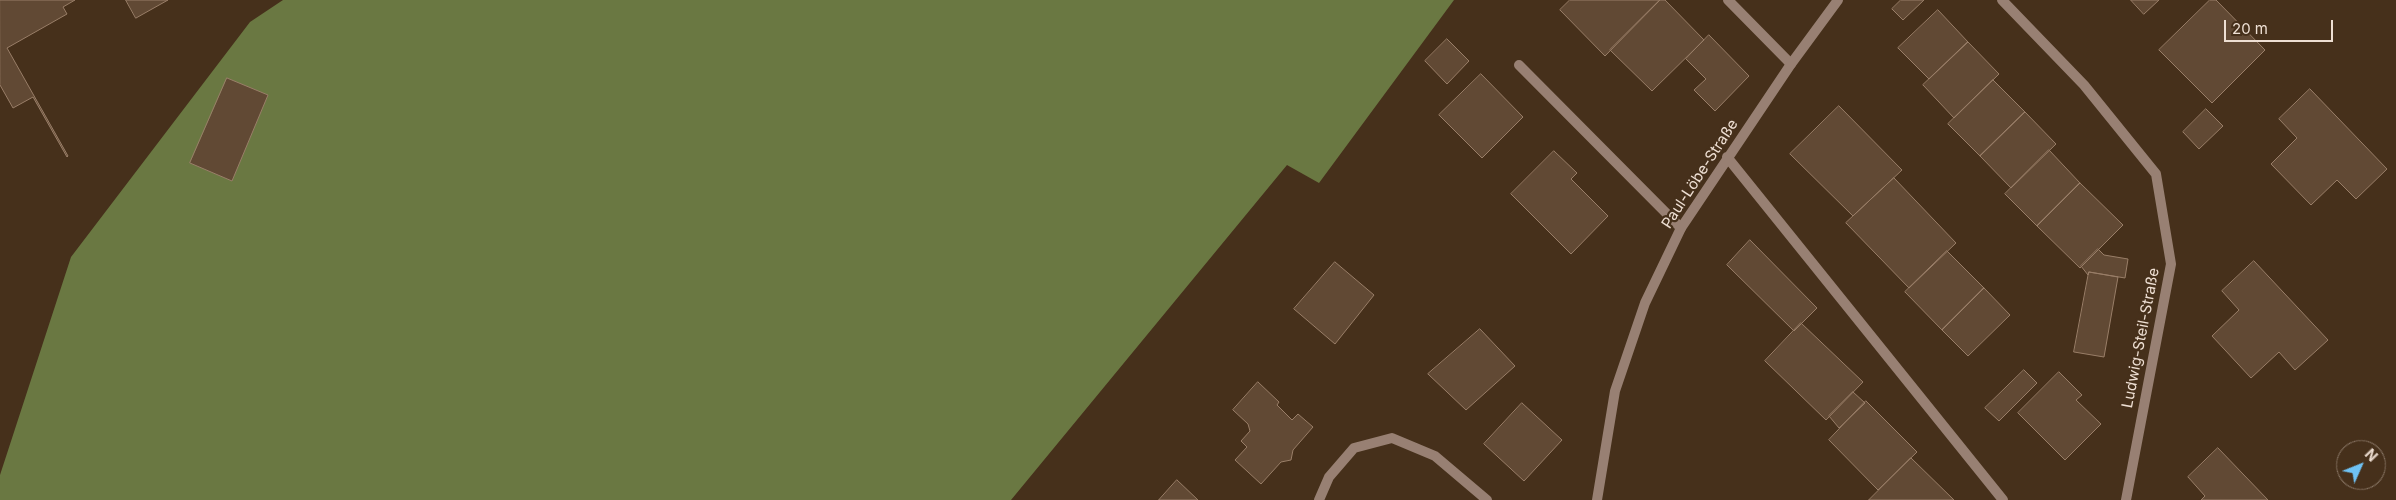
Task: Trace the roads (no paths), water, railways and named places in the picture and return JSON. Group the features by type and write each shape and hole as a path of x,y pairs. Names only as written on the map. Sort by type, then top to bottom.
{"street":[{"path":"1728,0 1791,64"},
{"name":"Paul-Löbe-Straße","path":"1597,500 1615,391 1645,303 1681,228 1791,64 1838,0"},
{"name":"Ludwig-Steil-Straße","path":"2002,0 2084,85 2156,174 2171,264 2126,500"},
{"path":"1519,65 1681,228"},
{"path":"1727,157 2003,500"},
{"path":"1318,500 1329,478 1354,448 1392,438 1435,456 1487,500"}]}
